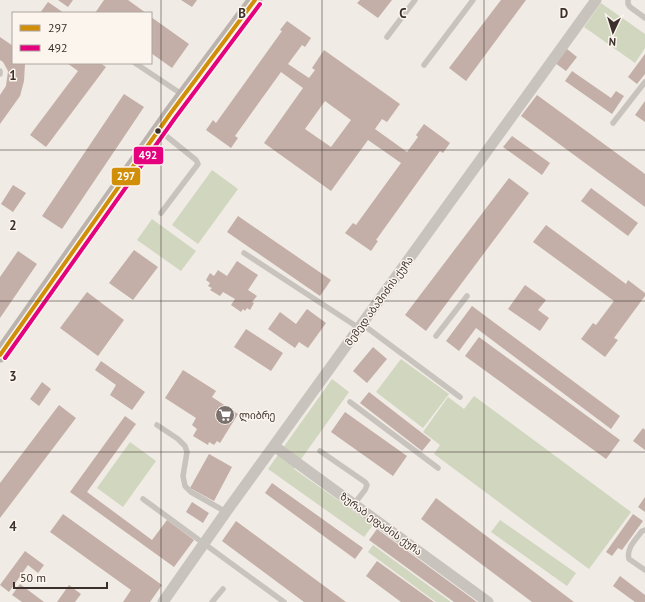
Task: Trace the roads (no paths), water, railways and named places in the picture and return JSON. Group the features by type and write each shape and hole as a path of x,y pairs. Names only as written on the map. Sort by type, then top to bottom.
{"street":[{"path":"0,356 159,130 255,0"},
{"name":"მემედ აბაშიძის ქუჩა","path":"163,602 226,512 596,0"},
{"name":"ზურაბ ეფაძის ქუჩა","path":"274,446 488,602"}],"lane":[{"path":"387,38 415,0"},
{"path":"424,65 473,0"},
{"path":"628,0 630,7 645,18"},
{"path":"136,64 184,96"},
{"path":"613,123 645,82"},
{"path":"159,130 196,160 198,164 161,212"},
{"path":"244,253 361,327 460,397"},
{"path":"436,336 467,296"},
{"path":"350,402 438,468"},
{"path":"157,425 178,438 185,446 187,452 184,476 185,486 191,492 226,512"},
{"path":"320,451 365,482 367,485 354,504"},
{"path":"143,499 284,602"},
{"path":"645,530 642,531 630,548 628,554 629,559 645,570"},
{"path":"212,602 222,588"}],"place":[{"name":"ლიბრე","path":"225,415"}]}
